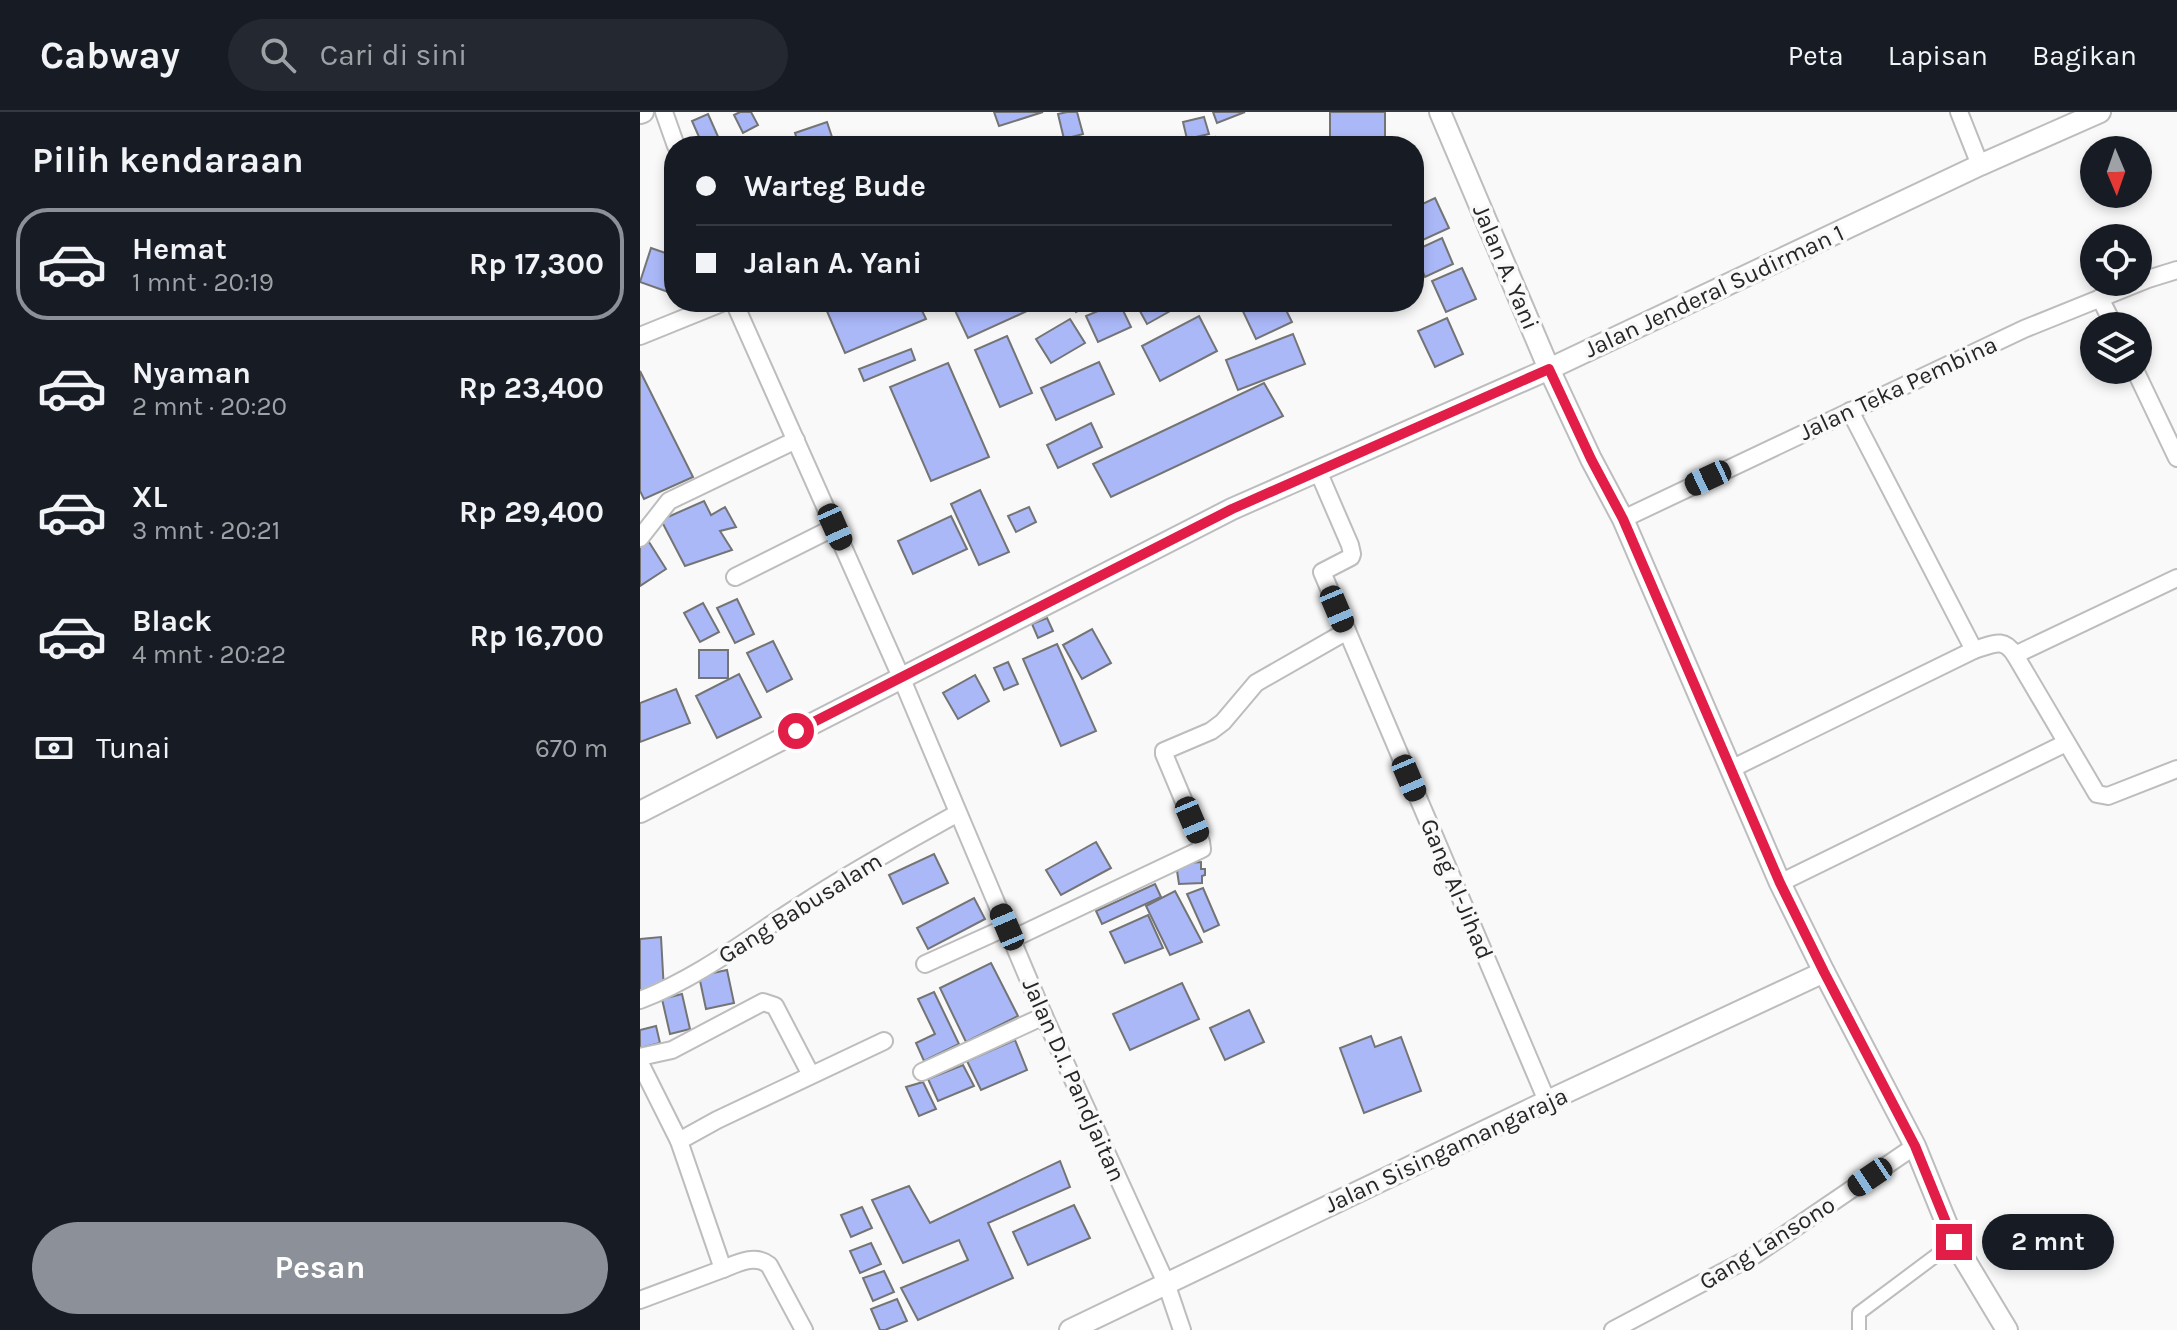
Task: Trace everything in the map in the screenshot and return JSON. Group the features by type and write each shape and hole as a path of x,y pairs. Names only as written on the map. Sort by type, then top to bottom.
{"street":[{"path":"664,112 672,136"},
{"name":"Jalan A. Yani","path":"1440,112 1549,369 1623,519 1780,883 1915,1146 1954,1242 2007,1330"},
{"path":"1959,112 1980,165"},
{"name":"Jalan Jenderal Sudirman 1","path":"640,812 1232,509 1549,369 1980,165 2100,112"},
{"name":"Jalan Teka Pembina","path":"1623,519 2024,329 2177,270"},
{"path":"2100,298 2107,312"},
{"path":"640,336 699,312"},
{"name":"Jalan D.I. Pandjaitan","path":"738,312 901,677 1044,1016 1166,1283 1182,1330"},
{"path":"2142,384 2177,458"},
{"path":"1850,411 1974,650"},
{"path":"640,538 669,501 796,440"},
{"name":"Gang Al-Jihad","path":"1318,471 1352,554 1322,572 1547,1101"},
{"path":"735,577 835,527"},
{"path":"2015,655 2177,578"},
{"path":"925,964 1009,933 1202,849 1164,751 1211,731 1223,722 1256,683 1347,631"},
{"path":"1731,769 1974,650 2002,642 2009,645 2097,794 2108,796 2177,769"},
{"path":"1780,883 2066,743"},
{"name":"Gang Babusalam","path":"640,1000 670,989 694,975 874,859 958,813"},
{"name":"Jalan Sisingamangaraja","path":"1070,1330 1824,972"},
{"path":"640,1057 672,1050 763,1002 775,1006 811,1075"},
{"path":"922,1072 1044,1016"},
{"path":"679,1141 884,1041"},
{"path":"640,1063 679,1141 723,1269"},
{"name":"Gang Lansono","path":"1613,1330 1755,1255 1915,1146"},
{"path":"1859,1330 1859,1313 1954,1242"},
{"path":"640,1300 745,1261 764,1261 804,1330"}],"building":[{"path":"751,112 758,125 743,133 734,115"},
{"path":"994,112 1043,112 999,126"},
{"path":"1077,112 1083,134 1063,136 1058,114"},
{"path":"1213,112 1245,112 1217,123"},
{"path":"1330,112 1385,112 1385,136 1330,136"},
{"path":"708,114 718,136 699,136 692,121"},
{"path":"1204,117 1209,134 1186,136 1183,122"},
{"path":"827,122 832,136 796,136 795,133"},
{"path":"1435,198 1449,228 1424,239 1424,203"},
{"path":"1442,238 1453,264 1425,277 1424,246"},
{"path":"651,248 664,253 664,290 640,282"},
{"path":"1462,268 1476,299 1446,312 1432,281"},
{"path":"827,312 923,312 926,319 845,353"},
{"path":"956,312 1025,312 968,338"},
{"path":"1095,312 1124,312 1131,327 1098,342 1086,316"},
{"path":"1140,312 1168,312 1147,324"},
{"path":"1243,312 1287,312 1292,322 1256,339"},
{"path":"1199,316 1217,351 1160,381 1142,346"},
{"path":"1447,318 1463,354 1435,367 1418,331"},
{"path":"1070,319 1085,343 1051,363 1036,339"},
{"path":"1293,334 1305,364 1238,390 1226,360"},
{"path":"1007,336 1032,393 1000,407 975,350"},
{"path":"911,349 915,360 864,381 859,369"},
{"path":"1099,362 1114,394 1056,420 1041,388"},
{"path":"948,363 989,457 931,481 890,387"},
{"path":"640,371 693,477 644,499 640,491"},
{"path":"1264,383 1283,416 1111,497 1093,464"},
{"path":"1091,423 1102,447 1058,468 1047,445"},
{"path":"980,490 1009,552 979,565 951,504"},
{"path":"704,501 711,515 725,507 736,527 720,531 732,550 685,566 661,520"},
{"path":"1029,507 1036,522 1016,532 1008,516"},
{"path":"951,516 967,549 913,574 898,541"},
{"path":"649,542 666,569 640,586 640,547"},
{"path":"737,599 754,634 735,643 717,608"},
{"path":"703,603 719,632 700,642 684,613"},
{"path":"1047,618 1053,631 1038,638 1032,624"},
{"path":"1092,629 1111,663 1082,679 1063,645"},
{"path":"773,641 792,679 767,692 747,653"},
{"path":"1057,644 1096,731 1061,746 1023,659"},
{"path":"699,650 728,650 728,678 699,678"},
{"path":"1008,662 1018,684 1004,690 994,668"},
{"path":"739,674 761,717 717,738 696,696"},
{"path":"975,675 989,701 958,719 943,693"},
{"path":"676,689 690,723 640,742 640,703"},
{"path":"1096,842 1111,868 1061,895 1046,870"},
{"path":"934,854 948,883 903,904 889,875"},
{"path":"1201,862 1201,869 1205,869 1202,883 1179,884 1176,864"},
{"path":"1155,884 1161,897 1102,924 1096,911"},
{"path":"1203,888 1219,925 1204,932 1187,894"},
{"path":"1175,891 1202,942 1170,955 1146,906"},
{"path":"974,898 985,919 928,949 917,928"},
{"path":"1148,915 1163,948 1125,963 1110,932"},
{"path":"661,937 664,991 640,992 640,939"},
{"path":"991,963 1018,1016 966,1042 940,988"},
{"path":"727,970 734,1003 706,1009 699,976"},
{"path":"1182,983 1199,1019 1130,1050 1113,1014"},
{"path":"934,992 959,1044 924,1061 916,1043 935,1034 918,999"},
{"path":"682,994 690,1029 670,1034 662,999"},
{"path":"1249,1010 1264,1042 1225,1060 1210,1028"},
{"path":"656,1026 660,1043 640,1048 640,1030"},
{"path":"1371,1036 1375,1047 1401,1037 1421,1091 1364,1113 1340,1048"},
{"path":"1015,1040 1027,1070 981,1090 967,1061"},
{"path":"963,1065 974,1086 938,1101 928,1079"},
{"path":"923,1082 936,1109 919,1116 906,1087"},
{"path":"1060,1161 1070,1187 988,1223 1013,1278 918,1320 901,1288 968,1260 959,1240 903,1263 872,1200 909,1186 930,1223"},
{"path":"1074,1205 1090,1238 1028,1265 1013,1232"},
{"path":"862,1207 872,1228 851,1237 841,1215"},
{"path":"871,1243 881,1264 860,1273 850,1251"},
{"path":"884,1271 894,1292 873,1301 863,1278"},
{"path":"897,1299 907,1321 880,1330 871,1309"}],"route":[{"path":"796,731 1232,509 1549,369 1623,519 1780,883 1901,1117 1954,1242"}]}
